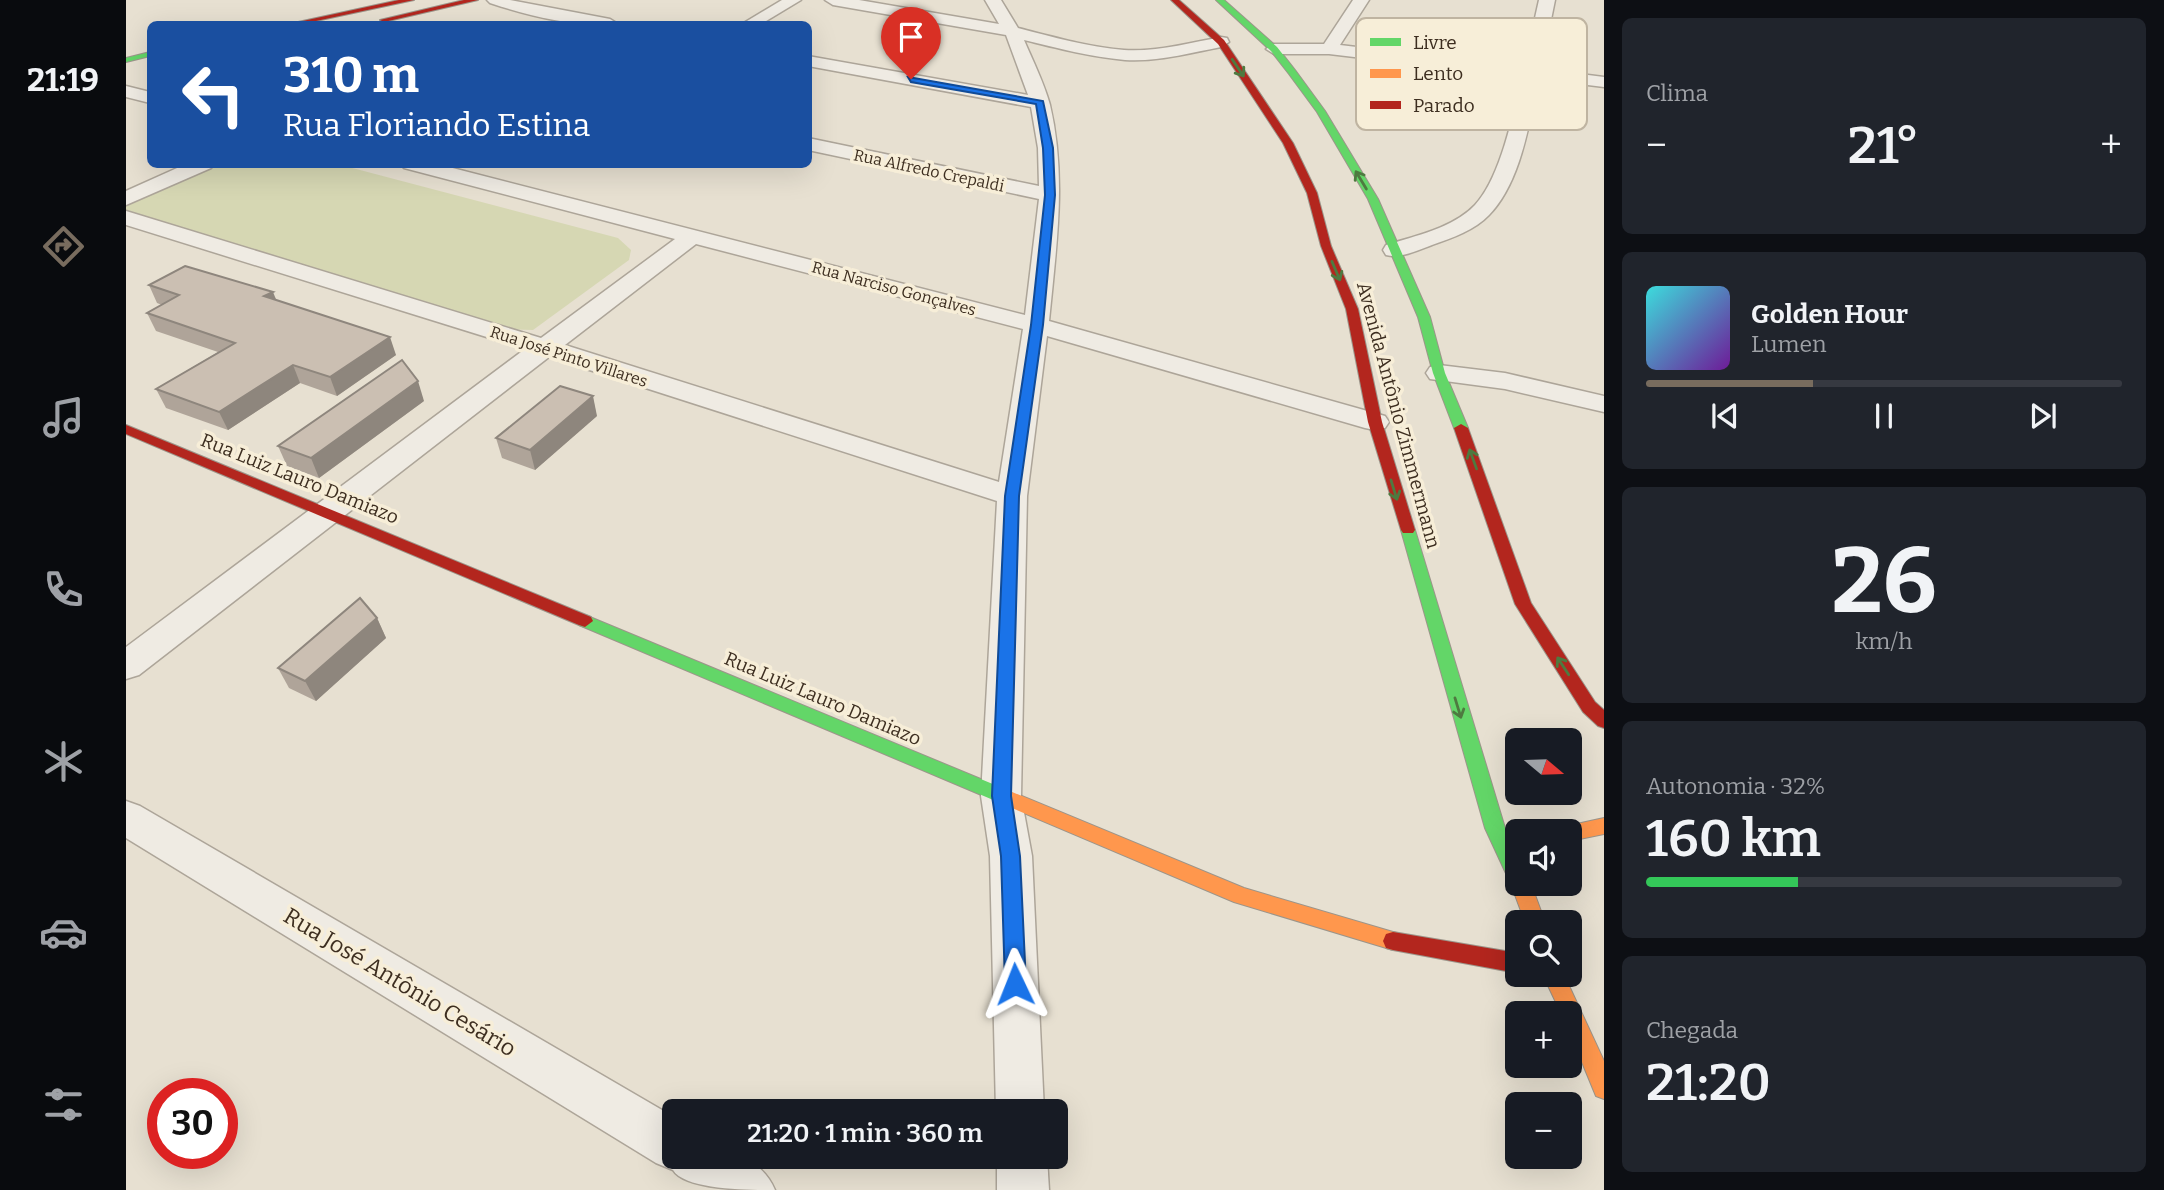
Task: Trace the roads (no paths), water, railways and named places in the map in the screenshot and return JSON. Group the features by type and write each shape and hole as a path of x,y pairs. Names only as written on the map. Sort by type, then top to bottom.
{"street":[{"path":"308,21 410,0"},
{"path":"375,21 474,0"},
{"path":"495,0 513,6 594,21"},
{"path":"755,21 793,0"},
{"path":"834,0 1010,31 1073,47 1126,55 1162,53 1221,42"},
{"path":"993,0 1015,37 1040,103 1048,148 1050,195 1037,325 1012,496 1001,796 1011,856 1020,1099"},
{"name":"Avenida Antônio Zimmermann","path":"1175,0 1221,42 1288,143 1312,194 1326,246 1352,309 1375,422 1492,816 1505,847"},
{"path":"1220,0 1274,49 1321,111 1373,200 1424,317 1439,373 1467,443 1523,604 1590,707 1604,720"},
{"path":"1329,49 1361,0"},
{"path":"1544,18 1547,0"},
{"path":"1274,49 1329,49 1356,52"},
{"path":"126,60 147,55"},
{"path":"812,62 1040,103"},
{"path":"126,74 147,69"},
{"path":"126,91 147,97"},
{"path":"1394,250 1449,231 1466,222 1490,202 1497,191 1516,130"},
{"name":"Rua Alfredo Crepaldi","path":"812,146 1050,195"},
{"path":"126,199 195,168"},
{"name":"Rua Narciso Gonçalves","path":"428,168 1037,325 1375,422"},
{"path":"479,180 499,168"},
{"name":"Rua José Pinto Villares","path":"126,218 237,250 1012,496"},
{"path":"126,666 327,511 547,349 694,236"},
{"path":"1439,373 1505,381 1604,404"},
{"name":"Rua Luiz Lauro Damiazo","path":"126,429 1241,896 1386,940 1505,961"},
{"name":"Rua José Antônio Cesário","path":"126,818 662,1138"},
{"path":"1582,831 1604,826"},
{"path":"1559,987 1604,1088"},
{"path":"713,1169 749,1190"},
{"path":"1022,1169 1023,1190"}]}
